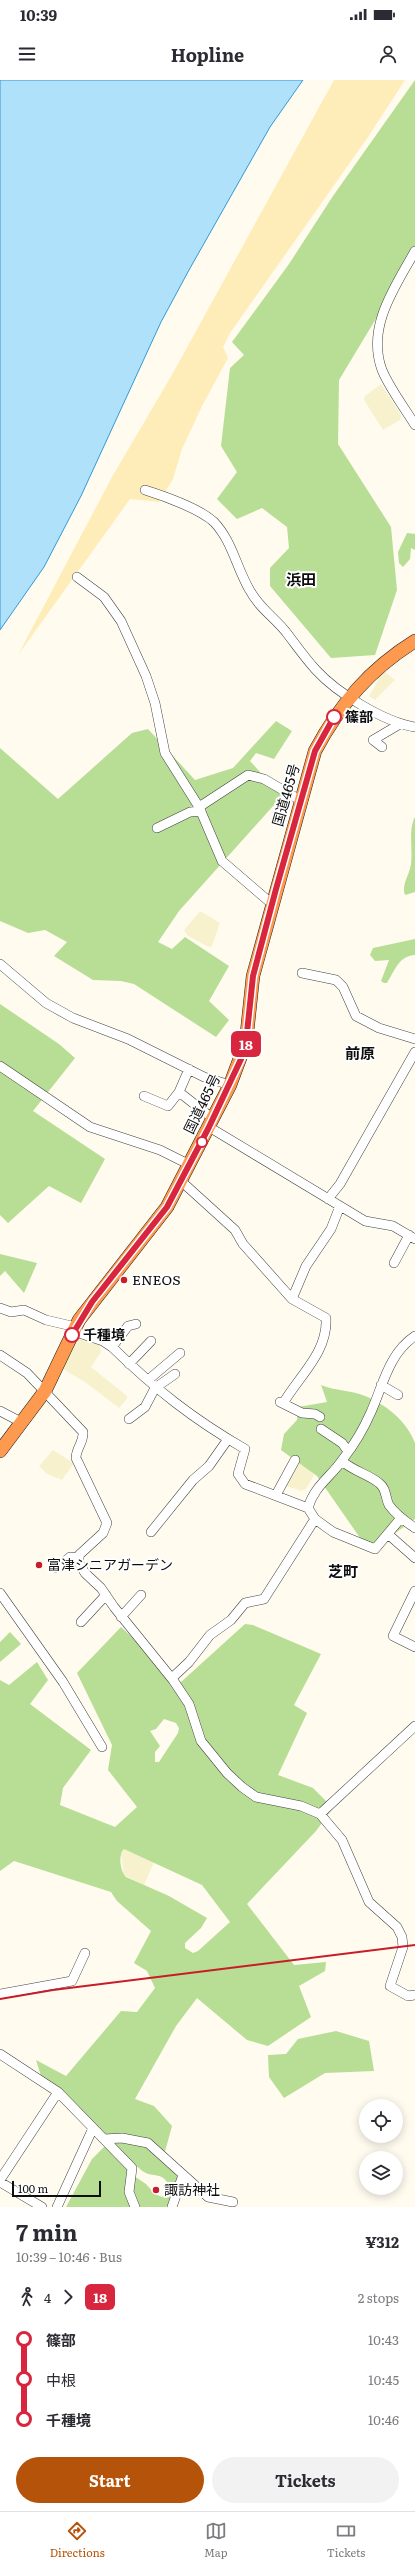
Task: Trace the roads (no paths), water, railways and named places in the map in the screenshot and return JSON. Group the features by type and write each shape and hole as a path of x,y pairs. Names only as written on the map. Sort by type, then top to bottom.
{"highway":[{"name":"国道465号","path":"2,1446 45,1391 74,1329 167,1207 190,1165 208,1121 230,1085 246,1042 253,976 300,800 315,751 328,726 350,695 389,657 415,641"}],"street":[{"path":"415,251 380,317 377,339 378,356 382,371 415,425"},
{"path":"145,490 179,502 213,521 226,536 248,588 266,614 286,631 317,671 335,688 400,724 415,727"},
{"path":"77,577 104,598 121,621 146,676 155,703 165,753 200,809 222,861 272,904"},
{"path":"382,747 373,740 400,724"},
{"path":"157,828 190,812 200,809 248,775 264,779 300,800"},
{"path":"0,964 46,1003 73,1018 128,1039 189,1069 230,1085"},
{"path":"302,973 336,980 343,987 356,1016 378,1028 415,1039"},
{"path":"328,1199 340,1184 415,1052"},
{"path":"0,1066 90,1127 160,1150 190,1165"},
{"path":"144,1096 166,1106 179,1092 189,1069"},
{"path":"179,1092 208,1121 328,1199 365,1221 393,1226 412,1237 394,1263"},
{"path":"181,1182 235,1230 243,1244 292,1298 320,1313 326,1318 324,1338 314,1360 282,1402 302,1413 315,1414 320,1417"},
{"path":"292,1298 306,1266 331,1229 340,1206"},
{"path":"0,1308 11,1312 24,1310 46,1320 104,1341 155,1388 207,1427 245,1449 238,1468 240,1480 245,1484 276,1494 308,1508 315,1519 333,1532 375,1549 389,1535 401,1518"},
{"path":"112,1347 128,1326 136,1324"},
{"path":"308,1508 316,1490 342,1461 368,1419 382,1385 401,1348 415,1336"},
{"path":"129,1364 151,1341"},
{"path":"148,1380 180,1353"},
{"path":"0,1355 26,1373 83,1432 82,1440 76,1451 76,1458 107,1523 106,1530 82,1551 79,1558 85,1574 106,1594 122,1617 172,1678 189,1704 201,1741 242,1787 256,1797 301,1806 320,1814 342,1840 369,1902 397,1927 402,1937 403,1947 390,1986 408,1996 415,1995"},
{"path":"129,1419 145,1407 155,1388 175,1374"},
{"path":"382,1385 398,1395"},
{"path":"0,1411 21,1422"},
{"path":"321,1429 342,1443 348,1451"},
{"path":"150,1532 193,1480 209,1466 228,1439"},
{"path":"276,1494 295,1460"},
{"path":"342,1461 350,1468 379,1482 385,1491 390,1505 401,1518 415,1528"},
{"path":"172,1678 189,1662 210,1635 231,1620 245,1603 264,1599 315,1519"},
{"path":"389,1535 415,1558"},
{"path":"57,1568 70,1557 79,1558"},
{"path":"0,1594 63,1682 102,1747"},
{"path":"81,1622 106,1594"},
{"path":"122,1617 141,1595"},
{"path":"414,1596 393,1636 415,1647"},
{"path":"320,1814 415,1726"},
{"path":"0,1994 72,1981 86,1953"},
{"path":"0,2054 58,2092 132,2168 128,2192 135,2207"},
{"path":"42,2207 0,2181 58,2092"},
{"path":"56,2207 93,2128"},
{"path":"104,2139 122,2138 148,2143 160,2151 183,2176 212,2199 233,2202"},
{"path":"172,2207 183,2176"}],"water":[{"path":"0,80 303,80 270,127 189,270 161,322 81,496 44,567 0,630"}],"railway":[{"path":"0,1999 53,1990 415,1945"}],"place":[{"name":"篠部","path":"334,717"},
{"name":"ENEOS","path":"124,1280"},
{"name":"千種境","path":"72,1335"},
{"name":"富津シニアガーデン","path":"39,1565"},
{"name":"諏訪神社","path":"156,2190"}],"district":[{"name":"浜田","path":"301,580"},
{"name":"前原","path":"360,1054"},
{"name":"芝町","path":"343,1572"}]}
